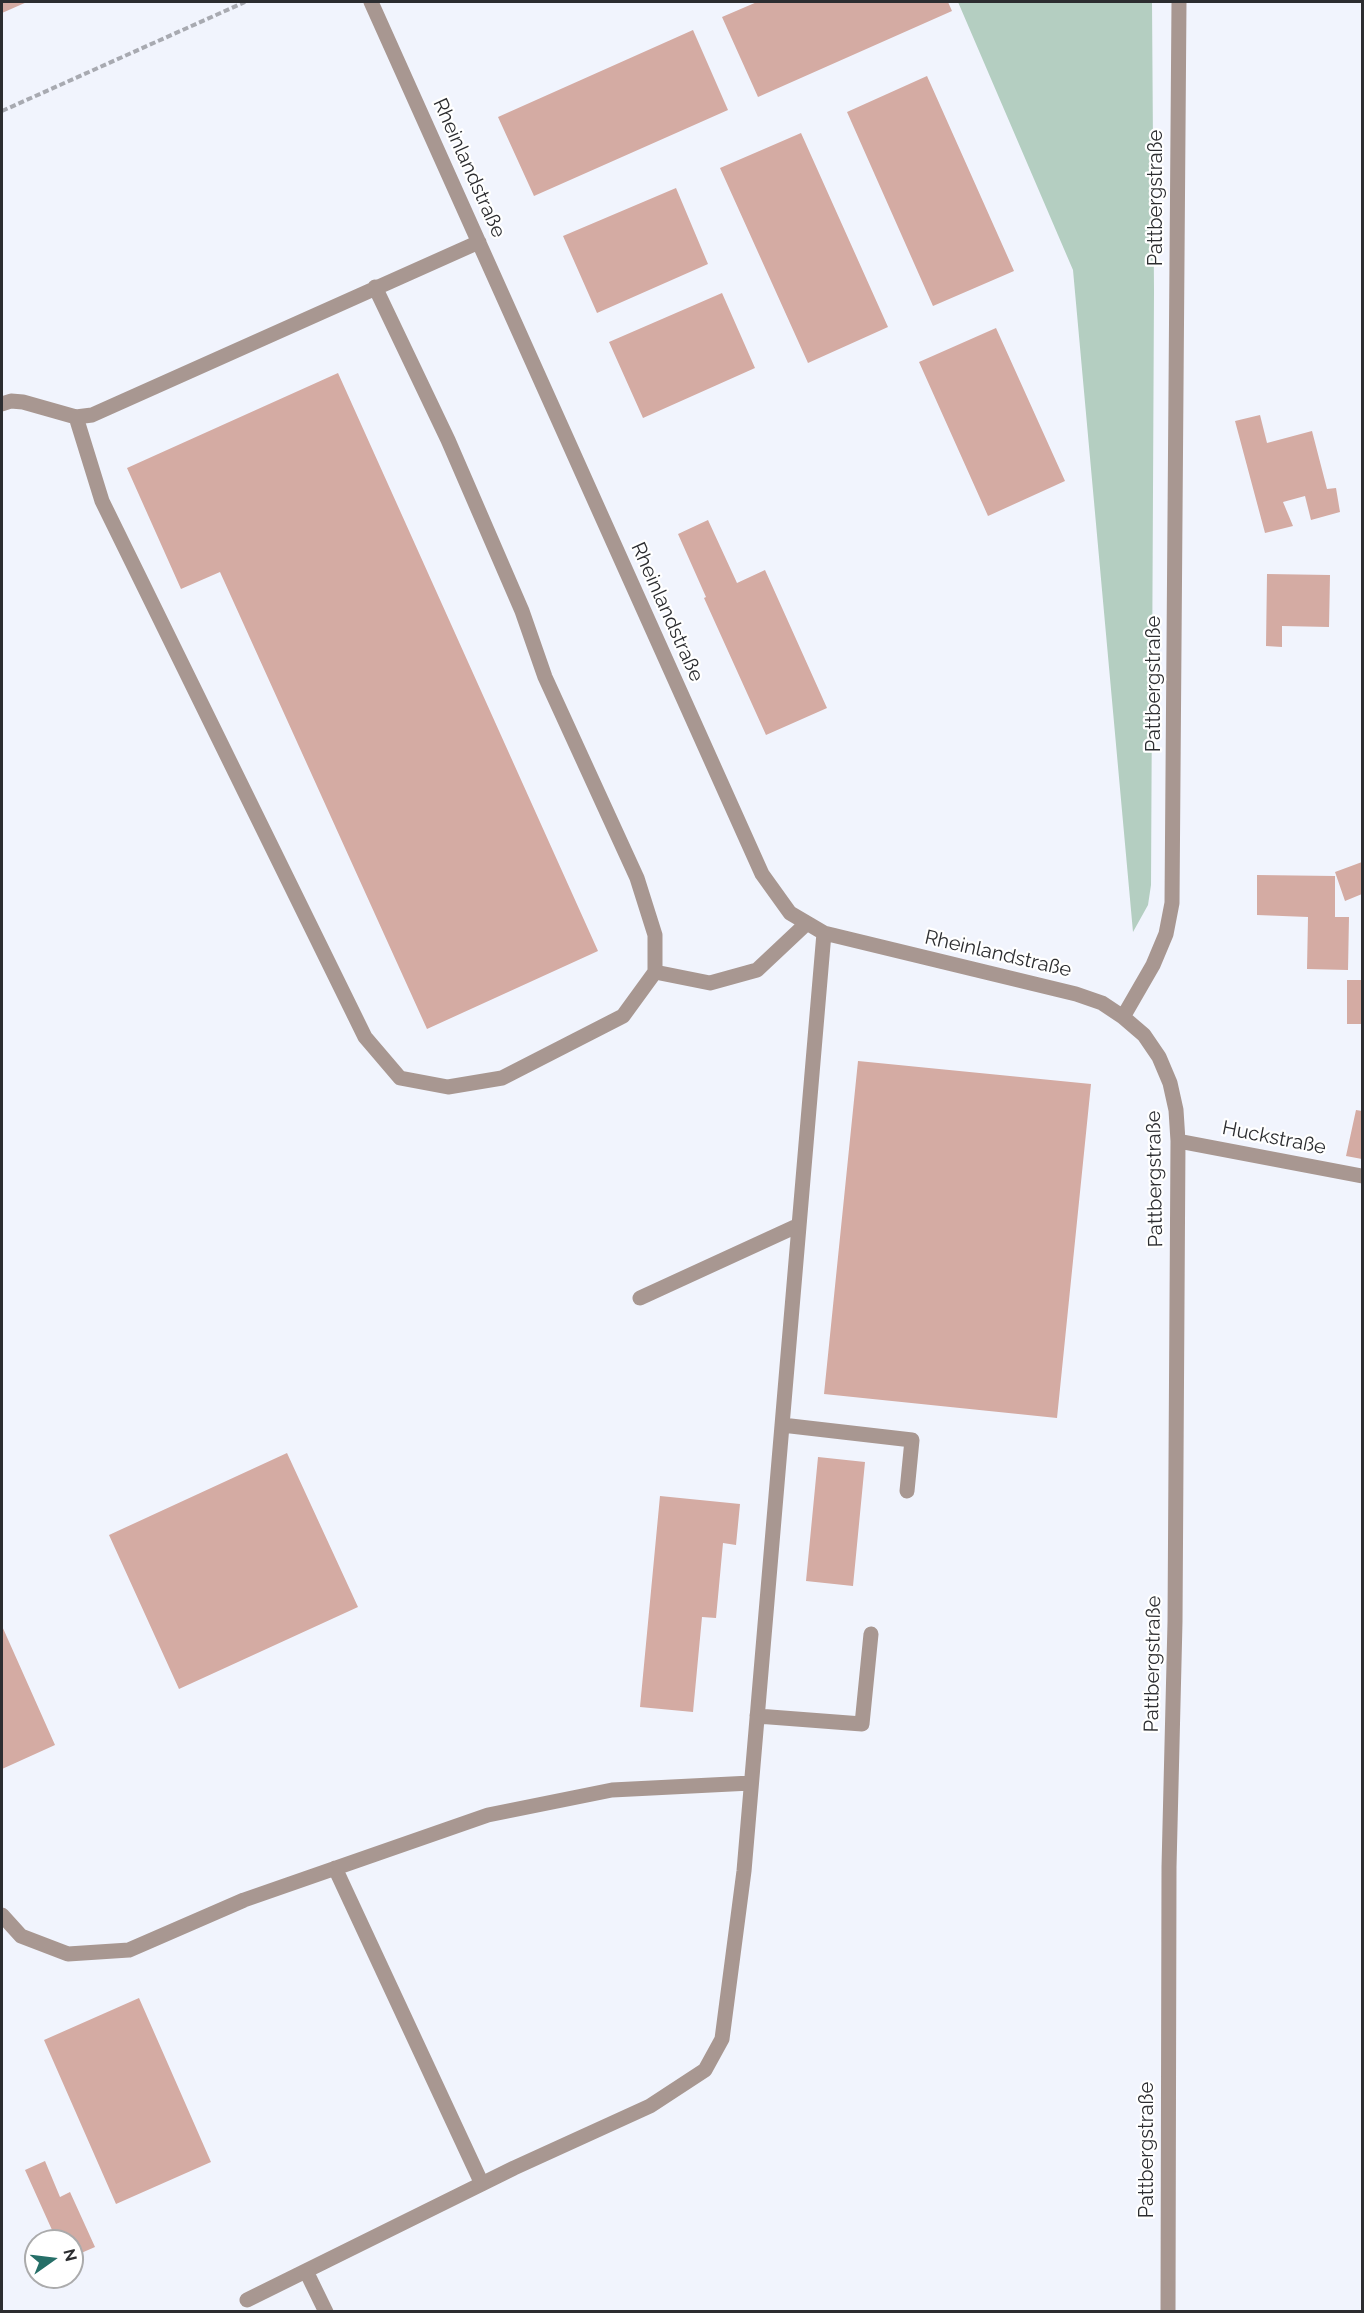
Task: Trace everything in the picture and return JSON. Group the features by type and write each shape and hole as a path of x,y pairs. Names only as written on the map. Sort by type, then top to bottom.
{"street":[{"name":"Rheinlandstraße","path":"371,2 762,874 790,913 824,933 1076,994 1102,1003 1123,1017"},
{"name":"Pattbergstraße","path":"1168,2312 1169,1868 1175,1622 1178,1141 1176,1110 1170,1083 1159,1057 1144,1035 1123,1017 1153,965 1166,934 1172,903 1179,2"},
{"path":"2,404 11,401 23,402 76,417 92,415 479,242"},
{"path":"76,417 102,501 365,1037 400,1077 448,1087 502,1078 623,1016 656,972 655,935 637,878 545,677 522,611 448,440 375,287"},
{"path":"656,972 710,983 757,970 807,923"},
{"path":"247,2300 482,2184 650,2106 705,2070 722,2039 744,1871 824,933"},
{"name":"Huckstraße","path":"1178,1141 1362,1176"},
{"path":"640,1298 799,1225"},
{"path":"782,1425 912,1440 907,1491"},
{"path":"757,1716 862,1724 871,1634"},
{"path":"2,1915 21,1936 68,1954 129,1950 244,1900 488,1815 612,1790 751,1783"},
{"path":"336,1868 482,2184"},
{"path":"306,2271 326,2312"}],"path":[{"path":"2,111 245,2"}],"green space":[{"path":"958,2 1152,2 1154,291 1151,885 1148,905 1133,932 1073,270"}],"building":[{"path":"2,2 27,2 2,13"},
{"path":"757,2 948,2 952,11 758,97 722,17"},
{"path":"693,30 728,110 534,196 498,117"},
{"path":"927,76 1014,271 933,306 847,112"},
{"path":"801,133 888,327 808,363 720,168"},
{"path":"676,188 708,264 597,313 563,236"},
{"path":"722,293 755,368 643,418 609,342"},
{"path":"996,328 1065,481 988,516 919,362"},
{"path":"338,373 598,951 427,1029 220,572 181,589 127,468"},
{"path":"1260,415 1267,443 1312,431 1327,489 1336,488 1340,512 1311,520 1305,496 1283,502 1293,526 1265,533 1235,421"},
{"path":"708,520 737,583 765,570 827,708 766,735 704,598 706,597 678,534"},
{"path":"1267,574 1330,575 1329,627 1282,626 1282,647 1266,646"},
{"path":"1362,862 1362,894 1345,901 1335,872"},
{"path":"1257,875 1335,876 1335,917 1349,917 1348,970 1307,969 1308,917 1257,915"},
{"path":"1347,980 1362,980 1362,1024 1347,1024"},
{"path":"858,1061 1091,1084 1057,1418 824,1394"},
{"path":"1356,1110 1362,1111 1362,1159 1346,1156"},
{"path":"287,1453 358,1607 179,1689 109,1535"},
{"path":"818,1457 865,1462 853,1586 806,1581"},
{"path":"660,1496 740,1504 736,1545 723,1543 716,1618 702,1617 693,1712 640,1707"},
{"path":"2,1626 55,1745 2,1769"},
{"path":"139,1998 211,2162 116,2204 44,2040"},
{"path":"45,2161 60,2197 70,2192 95,2247 84,2252 84,2229 52,2229 25,2170"}]}
